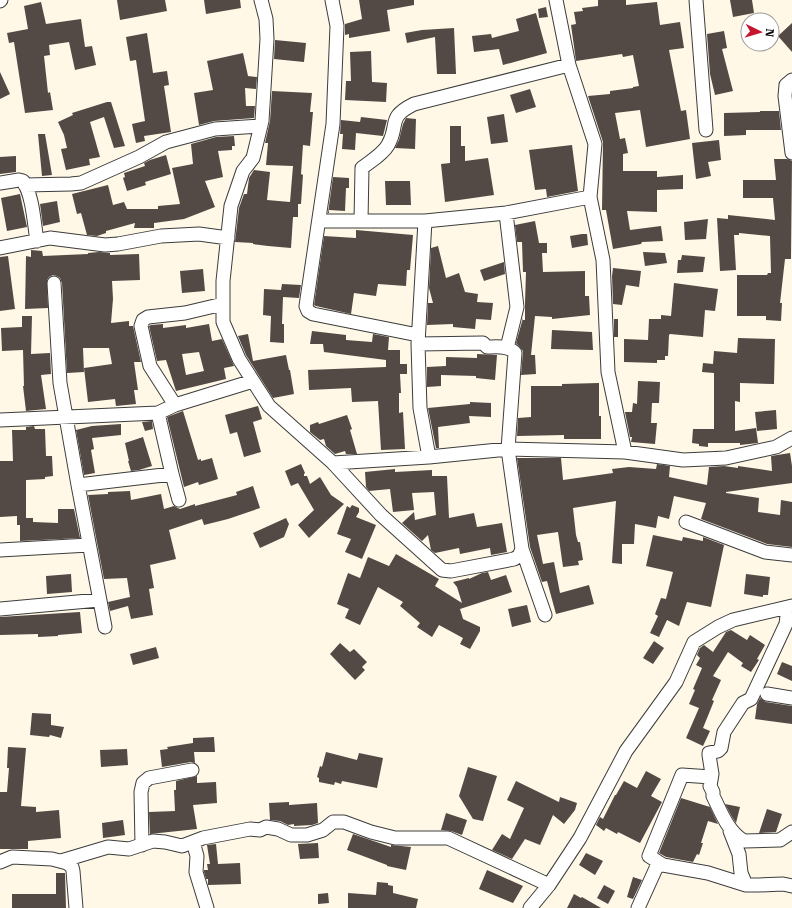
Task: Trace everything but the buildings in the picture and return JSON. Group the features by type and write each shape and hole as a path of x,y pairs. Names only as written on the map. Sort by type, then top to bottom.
{"street":[{"path":"261,0 266,20 267,39 261,126 253,158 243,171 231,206 223,281 223,322 239,359 269,406 333,463 380,515 442,570 451,571 514,559 520,556 522,549"},
{"path":"332,0 337,26 333,124 306,306 308,311 313,314 418,340 483,343 487,347 507,348 512,350 514,353 508,448 522,549 545,615"},
{"path":"556,0 569,65 595,144 590,197 603,260 608,372 625,452"},
{"path":"696,0 706,130"},
{"path":"362,221 362,168 388,146 396,116 404,109 414,104 569,65"},
{"path":"792,80 786,85 785,96 792,153"},
{"path":"25,185 81,183 139,157 166,142 215,129 261,126"},
{"path":"0,183 19,180 23,181 32,210 37,241"},
{"path":"318,221 425,221 506,213 590,197"},
{"path":"506,213 517,307 507,348"},
{"path":"425,221 418,340 420,408 429,458"},
{"path":"0,248 50,238 105,245 161,236 199,234 228,238"},
{"path":"54,283 60,382 105,627"},
{"path":"175,405 150,366 141,326 143,320 148,317 185,313 223,304"},
{"path":"0,420 158,413 175,405 253,382"},
{"path":"158,413 179,500"},
{"path":"333,463 429,458 508,448 625,452 682,460 726,458 776,447 792,438"},
{"path":"78,485 172,474"},
{"path":"686,522 765,552 792,555"},
{"path":"0,550 89,545"},
{"path":"0,609 99,600"},
{"path":"790,609 786,624 751,699 743,703 724,732 721,748 718,751 709,753 709,755 712,775 710,786 713,796 733,832 744,841 780,840 792,832"},
{"path":"530,908 549,884 580,838 626,751 676,682 694,642 718,627 733,620 790,609"},
{"path":"767,694 792,698"},
{"path":"142,844 141,792 143,782 149,778 192,770"},
{"path":"663,865 649,856 682,775 712,775"},
{"path":"61,861 108,848 129,849 153,841 182,846 203,838 250,829 260,830 266,827 278,828 291,835 307,835 323,830 333,822 344,822 371,832 395,838 448,838 549,884"},
{"path":"728,825 739,854 741,873 746,885"},
{"path":"193,842 197,856 196,872 207,908"},
{"path":"0,862 12,857 52,859 61,861 72,867 76,908"},
{"path":"638,908 657,866 663,865 708,873 746,885 783,884 792,886"}]}
